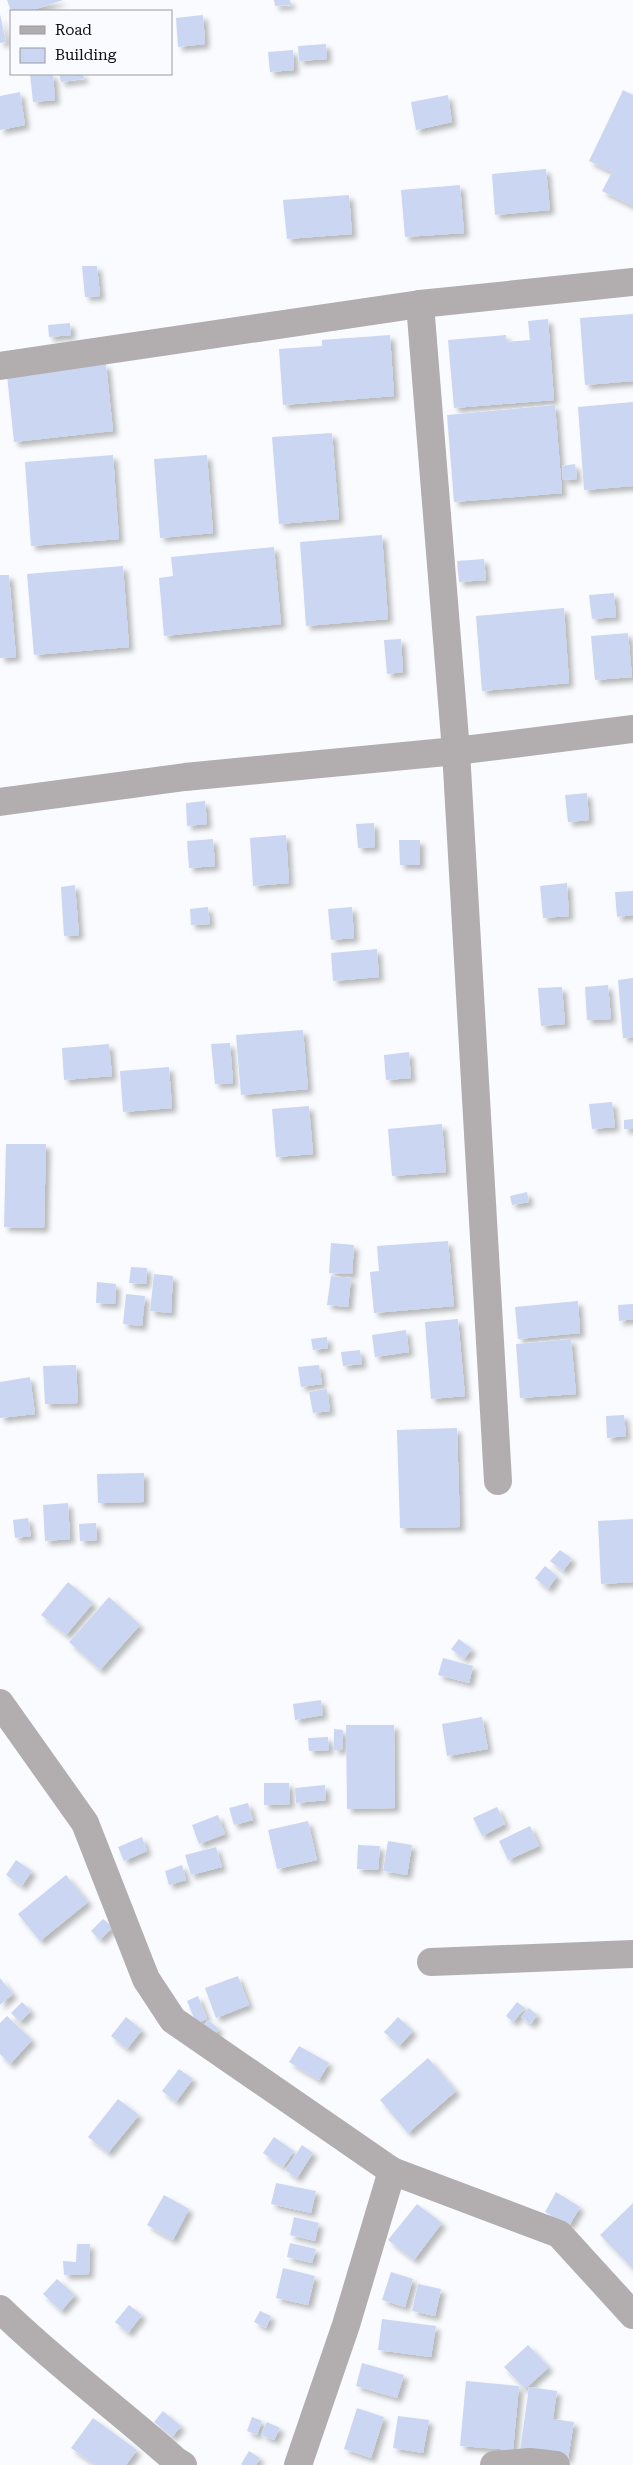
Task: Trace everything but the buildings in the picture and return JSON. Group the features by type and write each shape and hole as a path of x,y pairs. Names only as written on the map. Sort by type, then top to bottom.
{"street":[{"path":"0,366 420,304 633,282"},
{"path":"420,304 456,750 498,1481"},
{"path":"0,802 185,776 456,750 633,729"},
{"path":"0,1703 85,1823 146,1979 173,2020 392,2171 559,2234 633,2315"},
{"path":"431,1962 633,1954"},
{"path":"298,2465 346,2325 392,2171"},
{"path":"0,2309 30,2338 183,2465"},
{"path":"494,2465 530,2462 556,2465"}]}
